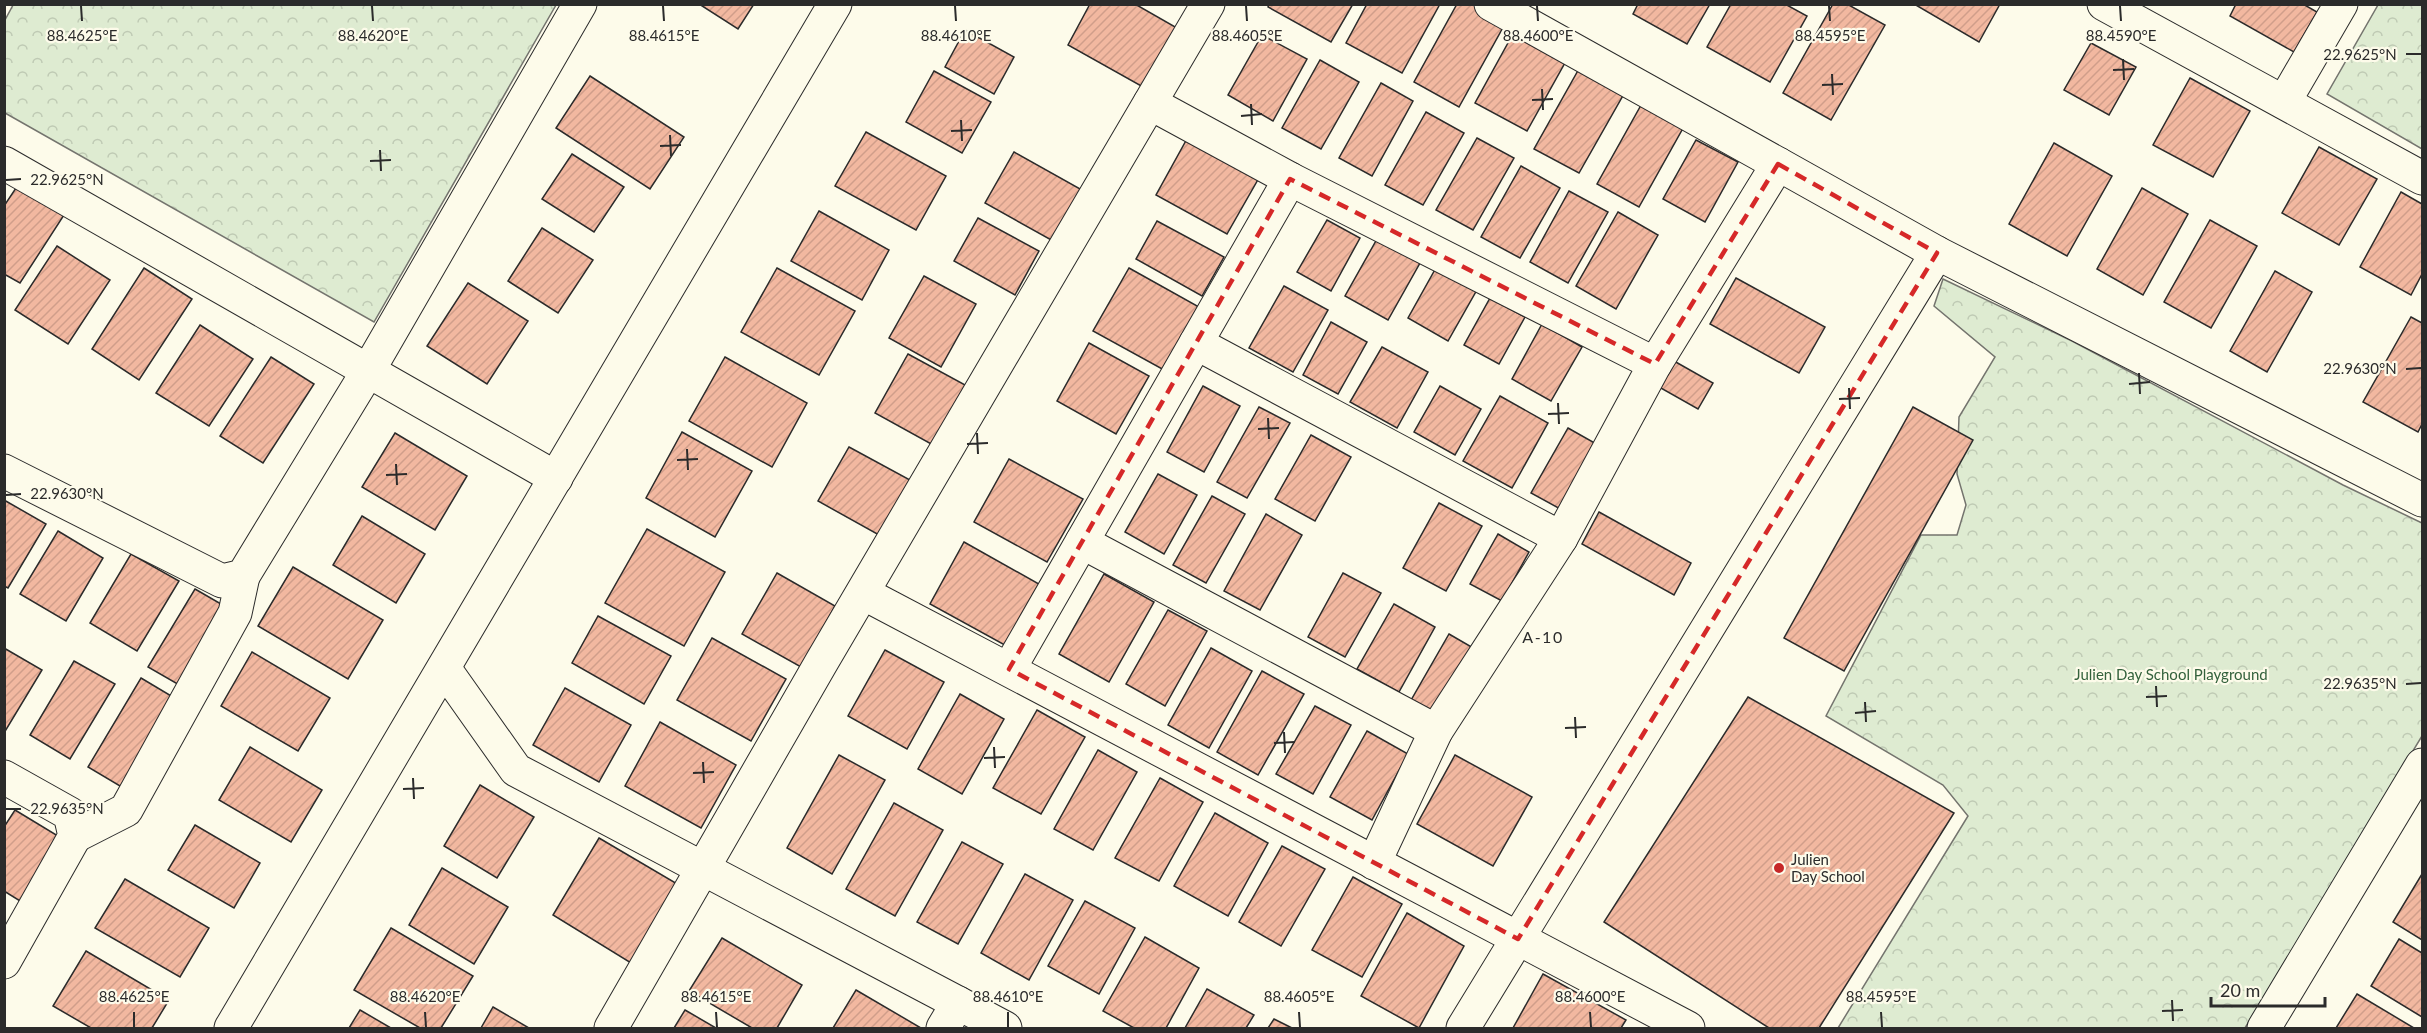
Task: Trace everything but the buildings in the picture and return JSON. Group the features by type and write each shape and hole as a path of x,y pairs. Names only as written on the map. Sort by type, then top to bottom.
{"street":[{"path":"4,962 75,836 126,810 235,613 243,576 368,371 580,4"},
{"path":"231,1029 835,4"},
{"path":"611,1029 1208,4"},
{"path":"1491,4 1937,253 2422,500"},
{"path":"2104,4 2422,178"},
{"path":"2284,102 2341,4"},
{"path":"1150,103 1290,179 1655,364"},
{"path":"4,163 556,478"},
{"path":"1374,863 1436,731 1561,538 1655,364 1778,164"},
{"path":"1009,669 1290,179"},
{"path":"1463,1029 1937,253"},
{"path":"1196,343 1561,538"},
{"path":"4,471 222,581 243,576"},
{"path":"1082,542 1436,731"},
{"path":"863,593 1688,1029"},
{"path":"444,668 516,770 702,870 951,1016 1005,1029"},
{"path":"2264,1029 2422,765"},
{"path":"4,777 70,814 75,836"}],"highlighted area":[{"path":"1778,164 1937,253 1518,939 1009,669 1290,179 1655,364"}],"green space":[{"path":"13,4 556,5 374,322 5,113 5,20"},
{"path":"2378,5 2422,5 2422,149 2327,94"},
{"name":"Julien Day School Playground","path":"1943,279 2072,341 2343,485 2422,523 2422,736 2245,1028 1838,1028 1968,816 1943,785 1826,716 1921,535 1957,535 1966,505 1957,474 1959,417 1995,357 1934,306"}],"place":[{"name":"Julien Day School","path":"1779,868"}],"district":[{"name":"A-10","path":"1543,636"}]}
